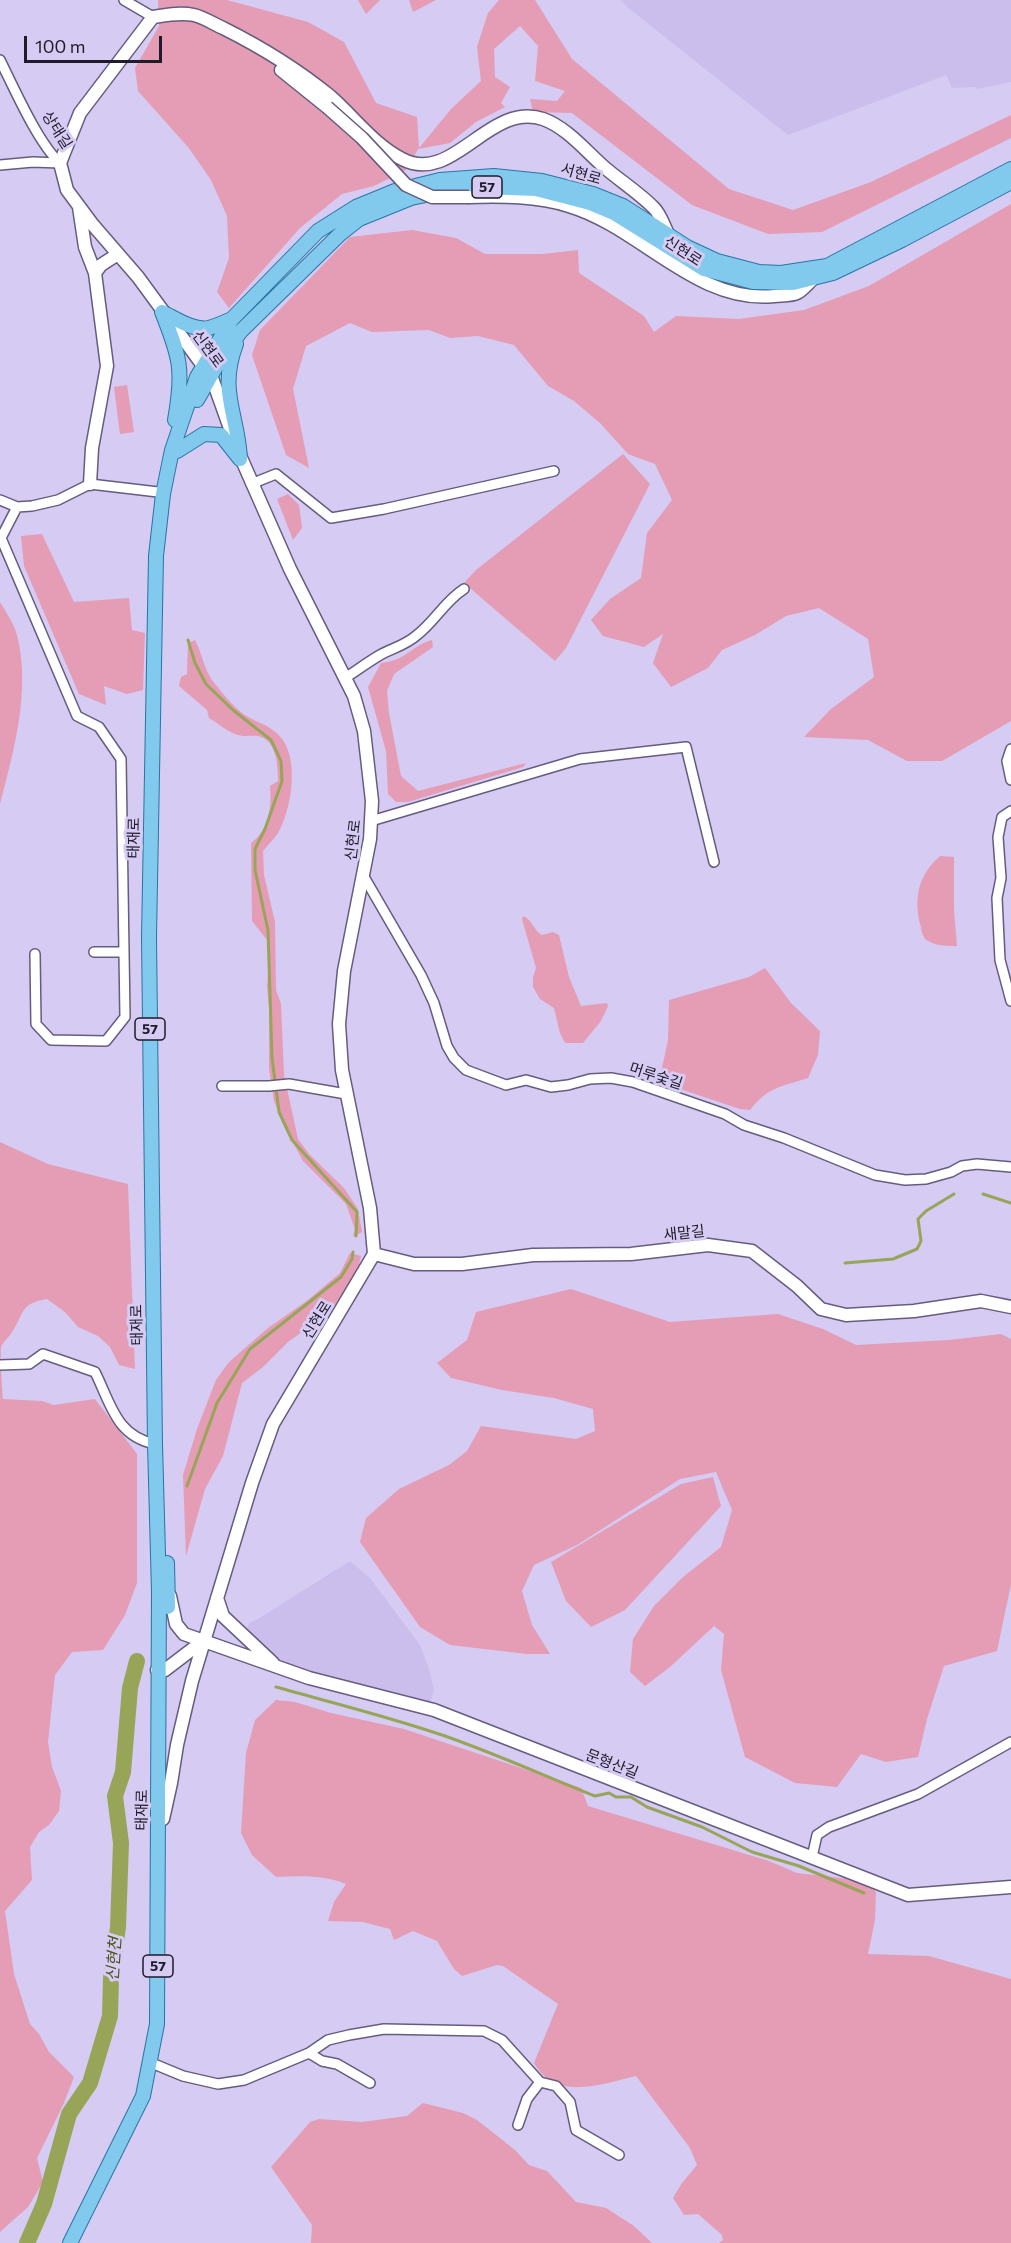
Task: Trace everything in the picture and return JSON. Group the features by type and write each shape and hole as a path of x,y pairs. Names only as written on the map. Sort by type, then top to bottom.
{"main road":[{"name":"신현로","path":"153,17 174,14 195,15 278,58 330,97 375,140 403,160 419,164 437,162 458,152 499,123 519,117 541,119 556,125 627,187 655,208 669,234"},
{"path":"60,163 80,113 153,17"},
{"name":"신현로","path":"237,36 327,106 362,138 406,185 432,197 514,196 568,205 608,223 652,249 680,271 727,291 761,297 797,293 814,278"},
{"name":"신현로","path":"60,163 67,190 138,277 207,371 216,388 251,484 290,569 354,696 364,731 372,801 370,839 344,971 339,1024 342,1070 370,1208 374,1254 273,1424 252,1483 204,1640 177,1745 163,1819"},
{"name":"서현로","path":"195,394 232,319 318,231 356,207 395,191 440,180 494,176 542,181 593,194 623,206 687,247 717,261 759,272 781,273 827,266 1011,169"},
{"name":"서현로","path":"207,371 241,331 340,234 359,219 411,198 483,187 536,189 590,203 614,213 704,269 753,282 794,283 833,273 853,264 1011,182"},
{"path":"78,205 85,247 95,273 107,366 93,448 90,484"},
{"path":"95,273 101,265 118,254"},
{"path":"162,312 199,328 208,328 232,319"},
{"path":"156,556 154,534 158,492 171,454 180,375 176,347 162,312"},
{"path":"240,459 228,380 229,363 241,331"},
{"name":"태재로","path":"78,2243 147,2098 161,2025 163,1819 155,1444 149,937 156,556 163,494 171,454 195,394"},
{"path":"171,454 204,434 221,435 240,459"},
{"name":"태재로","path":"70,2243 143,2096 157,2024 161,1670 168,1589 162,1444 155,913 162,537 173,464 171,454"},
{"name":"새말길","path":"374,1254 414,1264 462,1264 533,1256 631,1254 708,1245 752,1251 797,1286 821,1309 846,1314 914,1311 981,1301 1011,1307"},
{"name":"문형산길","path":"168,1589 176,1624 184,1634 278,1668 434,1710 908,1895 1011,1887"},
{"path":"217,1598 223,1616 278,1668"},
{"path":"161,1670 204,1640"}],"street":[{"path":"124,0 153,17"},
{"name":"상태길","path":"0,60 52,156 60,163"},
{"name":"상태길","path":"0,165 33,162 60,163"},
{"path":"251,484 276,474 332,518 554,471"},
{"path":"0,500 17,507 58,500 90,484 158,492"},
{"path":"17,507 1,538 77,716 99,727 121,759 125,1017 106,1041 51,1040 36,1024 35,954"},
{"path":"345,678 382,654 415,638 428,627 450,598 464,589"},
{"path":"371,821 580,759 686,747 714,862"},
{"path":"1011,749 1007,761 1011,780"},
{"path":"1011,811 1002,818 999,828 1001,878 998,898 1000,960 1011,1001"},
{"name":"머루숯길","path":"363,875 421,975 434,1003 447,1046 454,1058 466,1070 506,1084 526,1080 551,1086 611,1078 633,1082 725,1114 744,1125 784,1138 875,1175 905,1180 926,1179 951,1172 962,1166 977,1164 1011,1167"},
{"path":"94,952 124,952"},
{"path":"222,1086 290,1084 346,1094"},
{"path":"0,1365 29,1364 43,1354 94,1372 116,1417 128,1433 139,1441 155,1444"},
{"path":"812,1857 817,1835 828,1827 918,1794 1011,1742"},
{"path":"154,2064 183,2076 218,2084 244,2080 309,2053 328,2040 384,2030 484,2031 502,2040 540,2082 556,2086 570,2102 576,2130 619,2155"},
{"path":"309,2053 322,2061 337,2064 370,2083"},
{"path":"518,2125 527,2099 540,2082"}],"shaded area":[{"path":"158,0 227,0 308,22 344,42 376,103 417,117 419,148 451,109 481,81 477,47 488,13 499,0 535,0 572,59 729,189 793,210 871,182 1011,115 1011,138 822,232 768,234 692,205 572,113 533,112 530,99 557,101 565,91 535,81 538,46 520,26 494,49 495,77 510,87 501,103 505,107 476,122 450,143 418,149 406,170 374,186 342,194 300,228 229,308 217,292 229,258 227,216 211,180 188,147 138,91 135,68 159,26"},
{"path":"358,0 380,0 366,14"},
{"path":"409,0 436,0 413,12"},
{"path":"621,0 1011,0 1011,82 978,89 974,87 952,88 946,75 788,135"},
{"path":"1011,204 1011,721 942,761 907,761 868,740 804,737 831,709 874,677 868,639 819,608 786,616 755,635 722,650 708,668 671,687 653,663 663,634 644,647 603,636 591,620 610,599 641,578 647,533 672,500 655,464 628,454 600,423 574,401 548,386 514,345 478,336 450,338 429,330 372,332 350,323 306,346 293,389 309,468 286,455 252,355 260,330 350,237 412,230 456,238 485,254 543,254 578,250 579,273 644,316 654,332 676,316 739,319 804,310 869,286"},
{"path":"127,385 134,432 120,434 114,387"},
{"path":"623,454 650,484 566,648 555,661 464,583 476,570"},
{"path":"288,494 299,505 302,528 293,540 277,499"},
{"path":"42,534 74,602 129,598 132,630 145,633 143,690 127,694 104,686 106,705 79,694 24,566 21,536"},
{"path":"0,602 17,635 22,677 19,720 0,804"},
{"path":"195,640 212,680 234,706 246,716 278,734 288,750 291,761 290,800 287,812 278,833 263,851 264,875 275,922 276,990 281,1004 284,1075 298,1139 309,1154 344,1188 358,1209 362,1232 353,1237 355,1229 346,1204 303,1161 285,1128 274,1101 269,1069 267,940 252,921 251,843 262,832 270,810 270,786 278,781 275,754 264,738 234,734 209,718 207,710 179,686 181,677 187,674 188,643"},
{"path":"432,640 433,647 394,674 387,691 401,776 418,791 526,763 523,767 408,802 396,802 388,794 386,751 368,687 381,663 397,659"},
{"path":"940,856 954,857 957,946 930,942 922,934 918,907 919,888 927,871"},
{"path":"523,916 542,935 553,932 559,935 569,977 581,1006 607,1003 608,1006 601,1021 583,1043 565,1043 554,1008 540,999 533,987 536,968"},
{"path":"765,968 791,1003 820,1031 818,1055 808,1078 770,1092 750,1110 740,1109 659,1082 668,1040 669,1000 749,977"},
{"path":"0,1142 48,1164 128,1184 135,1369 119,1365 110,1347 98,1336 78,1327 65,1312 47,1299 38,1301 24,1310 1,1347 1,1357 3,1399 42,1401 54,1405 95,1399 137,1454 137,1583 125,1615 103,1650 72,1652 55,1675 48,1742 52,1767 61,1791 59,1811 49,1825 39,1832 30,1847 32,1880 5,1911 14,1974 30,2024 39,2034 49,2052 74,2077 37,2158 43,2182 28,2207 0,2232"},
{"path":"350,1253 361,1256 358,1269 330,1312 288,1342 263,1367 242,1383 223,1456 205,1489 186,1556 183,1475 197,1429 216,1380 229,1362 268,1328 308,1300 340,1273"},
{"path":"571,1289 670,1322 778,1314 823,1329 856,1345 949,1340 1001,1334 1011,1339 1011,1584 997,1651 944,1666 918,1757 886,1762 861,1754 837,1787 795,1783 745,1757 721,1670 724,1634 714,1626 670,1667 645,1686 630,1672 633,1639 654,1606 683,1577 721,1547 732,1510 716,1472 680,1479 577,1545 534,1565 522,1591 532,1625 550,1654 527,1654 450,1645 420,1627 360,1542 366,1518 399,1489 449,1465 467,1451 481,1426 576,1439 595,1431 593,1409 554,1398 502,1390 451,1378 437,1363 467,1340 476,1312"},
{"path":"713,1477 721,1506 625,1610 591,1627 566,1601 551,1562 681,1484"},
{"path":"350,1561 370,1578 420,1645 434,1691 430,1702 422,1703 314,1674 284,1662 260,1645 247,1627 249,1623"},
{"path":"276,1700 295,1702 331,1713 404,1729 581,1788 588,1806 769,1861 797,1873 866,1881 876,1892 875,1920 868,1954 929,1956 1011,1979 1011,2243 719,2243 723,2240 722,2235 698,2214 684,2215 673,2198 697,2165 690,2148 636,2076 594,2086 567,2086 554,2083 543,2075 534,2063 558,2004 503,1966 497,1965 462,1976 454,1969 437,1941 413,1931 394,1940 390,1929 363,1922 328,1921 334,1902 346,1884 303,1876 276,1877 252,1855 241,1833 246,1753 255,1720"},
{"path":"423,2103 463,2113 477,2120 515,2150 529,2165 547,2171 576,2202 606,2208 634,2226 652,2243 311,2243 312,2225 271,2167 310,2122 319,2119 362,2122 407,2116"}],"waterway":[{"path":"188,640 195,663 206,684 233,710 271,740 281,761 282,781 265,829 255,849 255,870 268,930 272,1058 279,1112 292,1140 357,1212 356,1236"},
{"path":"845,1263 893,1259 917,1249 921,1241 918,1219 926,1211 954,1194"},
{"path":"983,1194 1011,1203"},
{"path":"187,1486 217,1403 250,1349 341,1277 352,1259 353,1252"},
{"name":"신현천","path":"27,2243 44,2204 69,2114 90,2083 110,2016 111,1978 118,1927 121,1843 115,1796 123,1772 130,1688 137,1661"},
{"path":"276,1687 445,1736 595,1796 609,1793 616,1797 631,1797 647,1807 702,1827 752,1852 799,1866 864,1893"}]}
